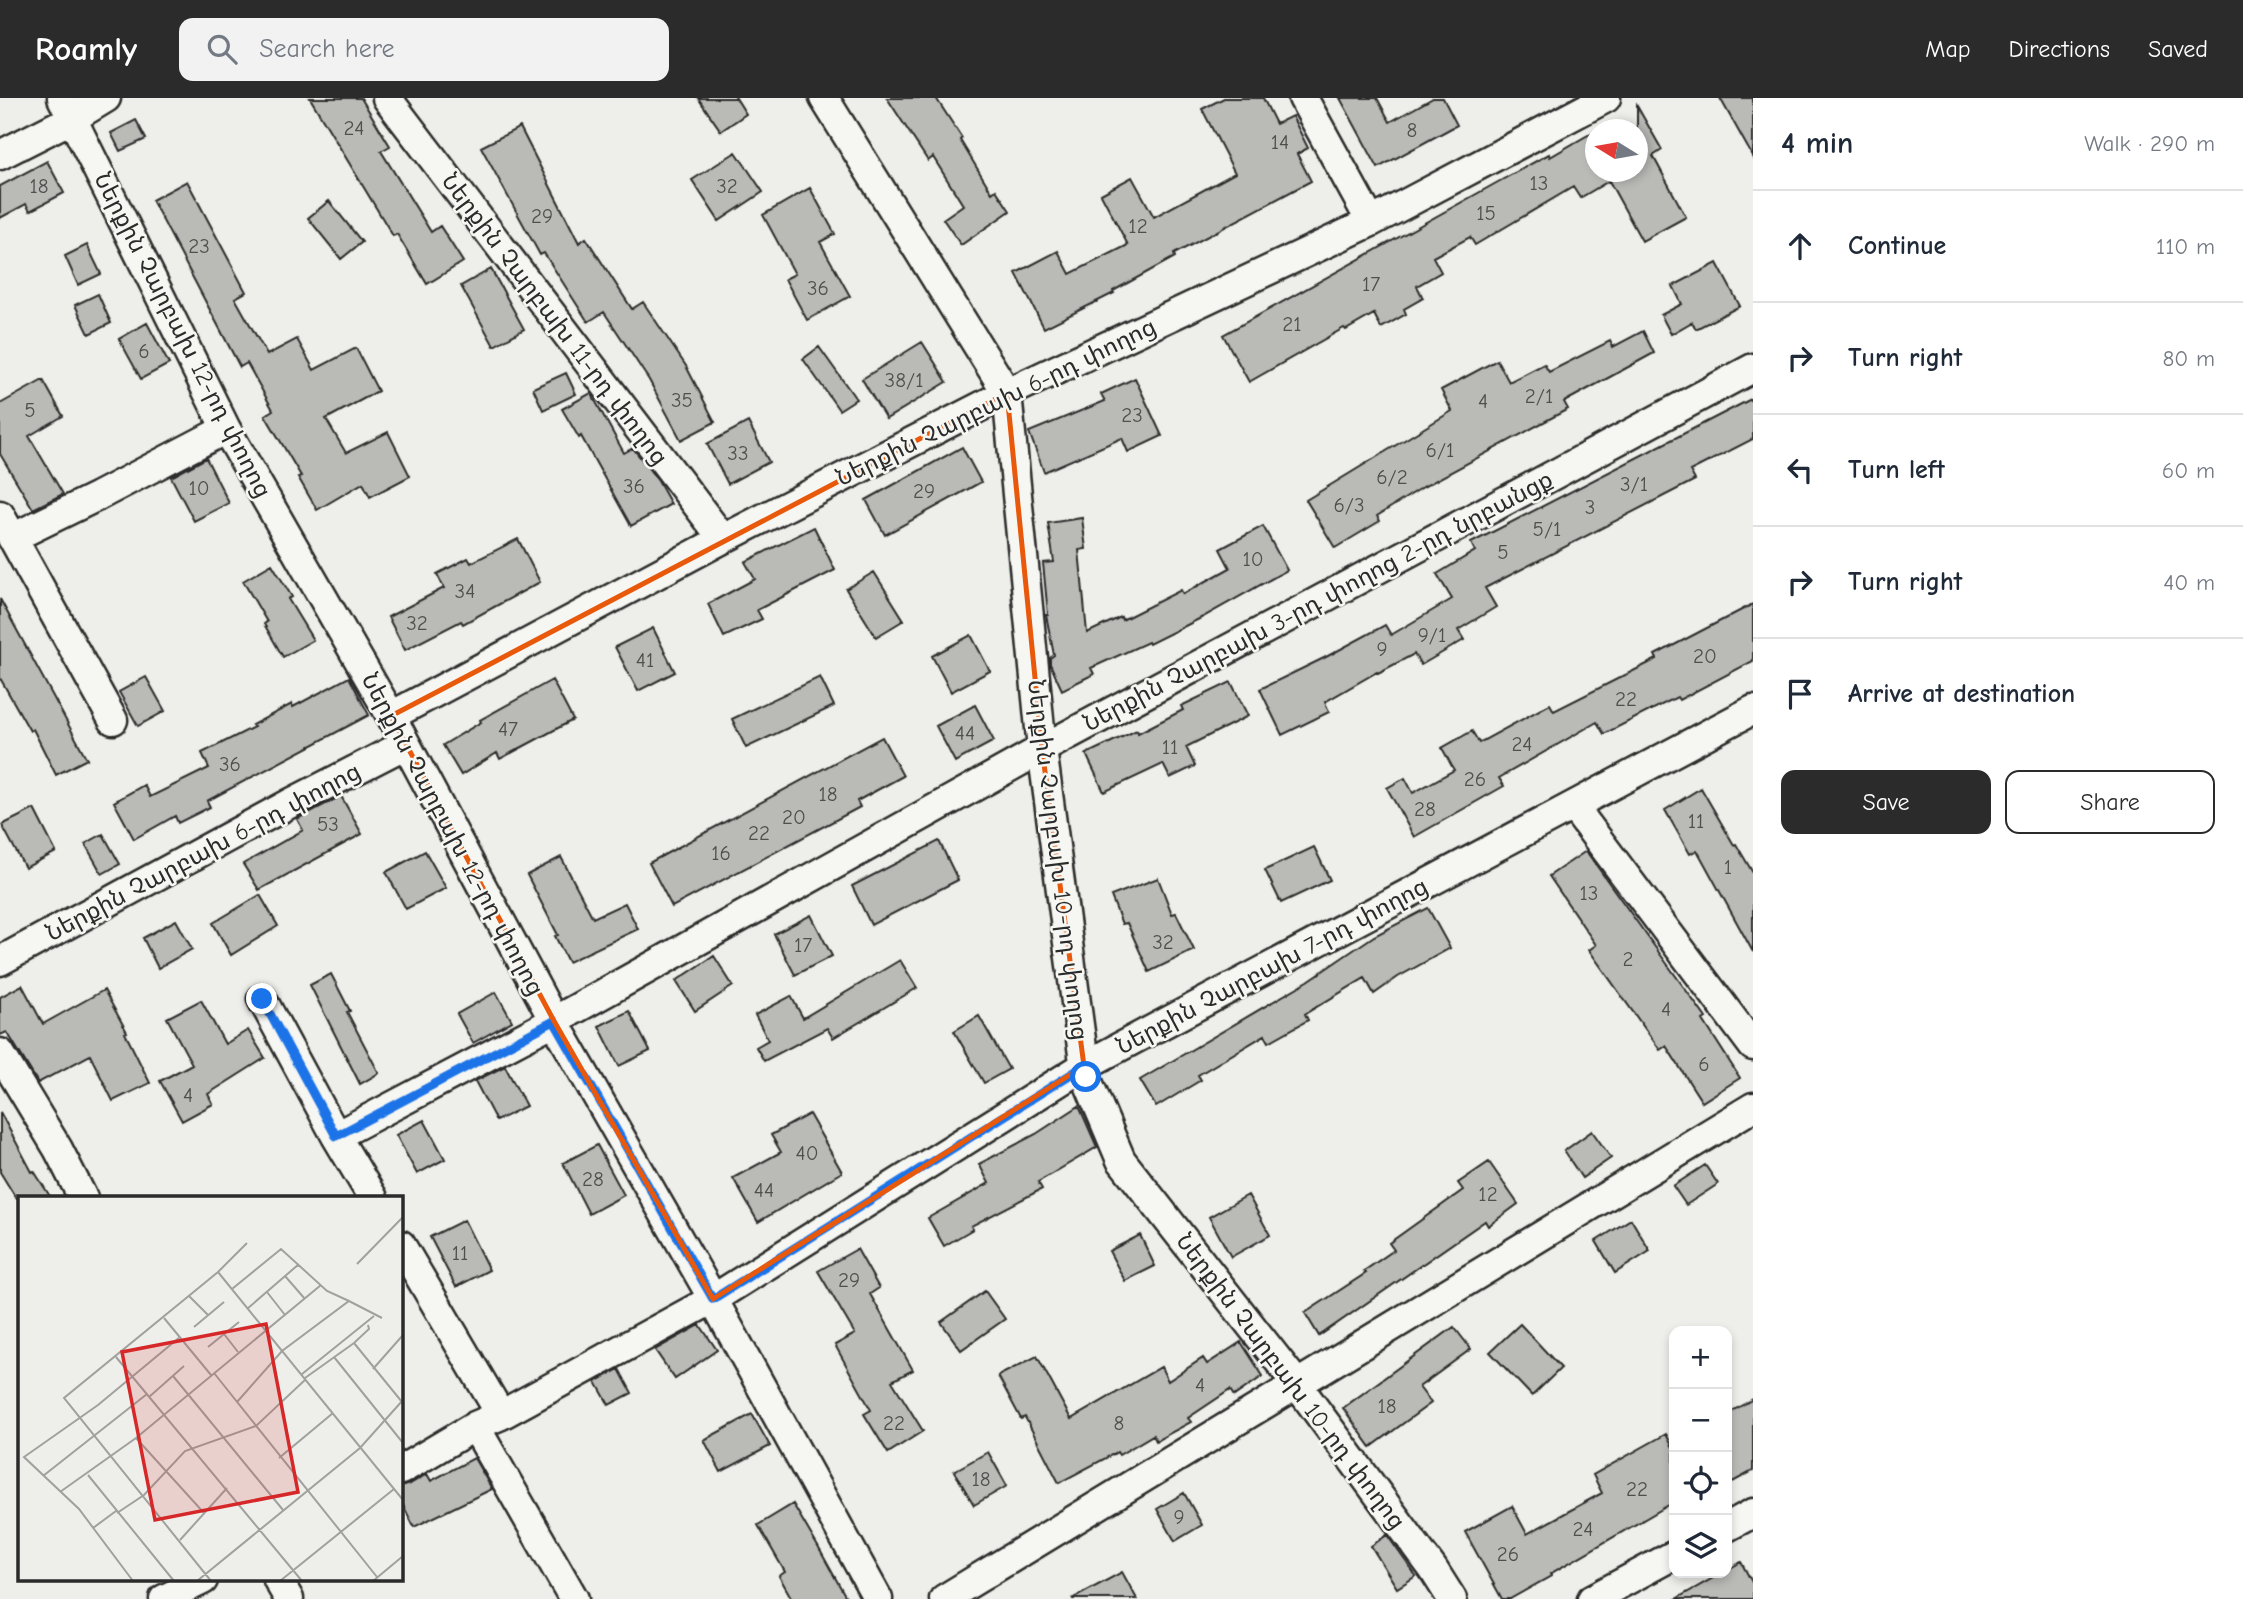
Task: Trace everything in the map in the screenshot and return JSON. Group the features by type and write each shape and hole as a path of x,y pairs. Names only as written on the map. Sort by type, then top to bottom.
{"street":[{"path":"0,155 68,108 106,98"},
{"name":"Ներքին Չարբախ 11-րդ փողոց","path":"387,98 723,539"},
{"name":"Ներքին Չարբախ 10-րդ փողոց","path":"824,98 1007,393 1042,749 1086,1077 1121,1160 1296,1384 1433,1569 1452,1599"},
{"path":"1303,98 1371,222"},
{"name":"Ներքին Չարբախ 6-րդ փողոց","path":"391,716 723,539 1007,393 1371,222 1606,98"},
{"name":"Ներքին Չարբախ 12-րդ փողոց","path":"68,108 226,429 391,716 554,1021 713,1299 877,1599"},
{"name":"Ներքին Չարբախ 3-րդ փողոց 2-րդ նրբանցք","path":"336,1136 554,1021 1042,749 1753,368"},
{"path":"113,720 6,526 99,496 226,429"},
{"name":"Ներքին Չարբախ 7-րդ փողոց","path":"402,1469 475,1426 501,1415 713,1299 1084,1066 1753,710"},
{"name":"Ներքին Չարբախ 6-րդ փողոց","path":"0,961 289,804 406,744"},
{"path":"1573,806 1753,1046"},
{"path":"262,999 372,1196"},
{"path":"0,1053 58,1149 82,1196"},
{"path":"944,1599 1753,1107"},
{"path":"402,1247 501,1415"},
{"path":"475,1426 574,1599"},
{"path":"1732,1524 1753,1513"},
{"path":"1592,1599 1669,1558"},
{"path":"164,1599 200,1582"},
{"path":"279,1582 289,1599"}],"highlighted area":[{"path":"1007,393 1042,749 1084,1066 713,1299 554,1021 391,716"}],"building":[{"path":"310,98 361,98 390,146 381,151 431,232 440,226 463,262 427,284 397,234 393,236"},
{"path":"698,98 736,98 746,114 721,131"},
{"path":"887,98 936,98 992,193 996,190 1010,211 961,245 943,219 963,205 933,157 928,161"},
{"path":"1224,98 1263,98 1276,124 1292,116 1308,148 1297,154 1311,181 1174,254 1175,257 1113,291 1114,293 1044,328 1016,273 1058,251 1070,274 1128,245 1101,194 1132,177 1154,217 1235,173 1202,109"},
{"path":"1340,98 1377,98 1390,122 1433,98 1443,98 1457,125 1378,168"},
{"path":"1720,98 1753,98 1753,157"},
{"path":"1637,106 1644,119 1637,119"},
{"path":"136,120 146,139 120,151 111,133"},
{"path":"1648,125 1662,150 1653,156 1686,217 1642,241 1610,182 1648,182"},
{"path":"520,127 579,243 586,238 632,309 643,302 686,366 715,422 681,440 649,380 604,312 588,322 544,253 540,255 481,147"},
{"path":"1585,137 1585,182 1607,182 1580,198 1573,187 1475,245 1470,237 1433,257 1441,272 1417,286 1423,298 1404,309 1406,314 1381,328 1374,314 1249,382 1223,335 1549,154 1550,157"},
{"path":"736,152 763,192 719,221 692,180"},
{"path":"47,161 64,193 30,211 26,204 0,218 0,186"},
{"path":"187,181 246,292 235,298 267,355 297,339 314,370 356,348 378,391 326,419 346,453 388,432 410,476 370,497 363,483 317,510 298,477 301,476 265,415 273,410 247,363 240,367 152,200"},
{"path":"810,188 835,234 820,242 850,296 807,320 785,279 795,274 763,215"},
{"path":"329,201 362,242 341,259 308,218"},
{"path":"87,245 101,274 78,285 65,256"},
{"path":"1717,263 1740,306 1696,329 1692,322 1671,334 1661,315 1682,304 1673,286"},
{"path":"491,269 524,329 494,346 461,286"},
{"path":"98,294 111,323 89,334 75,305"},
{"path":"147,323 169,364 141,379 119,339"},
{"path":"1643,331 1654,353 1564,402 1568,409 1423,487 1377,516 1380,521 1335,548 1306,500 1452,411 1441,390 1497,360 1509,382 1544,364 1549,372 1610,341 1613,347"},
{"path":"922,342 947,382 886,419 862,379"},
{"path":"819,347 856,399 839,410 803,359"},
{"path":"566,373 576,394 543,410 533,388"},
{"path":"1135,378 1162,436 1128,452 1122,438 1044,472 1029,432 1105,401 1101,394"},
{"path":"43,380 63,416 29,436 63,494 33,509 0,454 0,404"},
{"path":"591,393 624,453 633,448 658,481 671,504 631,526 581,436 579,438 562,409"},
{"path":"1753,398 1753,439 1690,471 1695,480 1485,588 1496,607 1458,630 1464,640 1421,665 1414,654 1377,672 1325,702 1329,712 1282,735 1260,689 1385,625 1391,635 1452,599 1437,574 1475,551 1471,543"},
{"path":"748,422 769,462 728,484 707,444"},
{"path":"962,447 981,482 885,535 866,500"},
{"path":"206,458 229,503 194,521 171,477"},
{"path":"1082,518 1086,549 1079,550 1087,633 1121,617 1122,620 1181,590 1183,594 1230,568 1220,549 1263,526 1287,570 1149,644 1148,642 1091,668 1094,674 1062,690 1050,664 1050,658 1054,655 1046,615 1043,563 1054,562 1048,523"},
{"path":"814,527 835,570 757,610 762,619 724,637 708,604 755,579 745,562"},
{"path":"518,539 540,582 463,624 461,621 405,650 388,617 444,588 437,574 468,558 471,563"},
{"path":"272,564 292,597 288,599 313,640 283,657 264,624 267,622 243,581"},
{"path":"874,572 904,620 876,637 846,589"},
{"path":"0,599 87,759 56,775 33,729 30,731 0,678"},
{"path":"1753,604 1753,661 1679,700 1677,697 1604,734 1597,722 1499,778 1504,786 1414,837 1387,788 1405,778 1413,793 1454,770 1442,748 1472,731 1479,743 1550,704 1554,711 1657,659 1655,655"},
{"path":"653,628 675,672 638,691 615,647"},
{"path":"971,635 990,671 951,692 932,656"},
{"path":"146,677 165,711 138,726 119,692"},
{"path":"349,677 369,715 207,801 210,807 178,823 175,816 134,839 114,802 144,785 150,797 209,768 202,753 292,704 293,707"},
{"path":"820,677 834,706 746,748 732,719"},
{"path":"552,680 573,720 500,759 497,753 461,775 443,745 481,722 480,720"},
{"path":"1231,682 1248,716 1186,747 1195,766 1170,778 1163,764 1104,792 1086,754 1137,730 1138,733 1183,710 1181,706"},
{"path":"975,705 994,741 955,762 936,726"},
{"path":"882,737 903,776 857,801 860,807 672,907 649,863"},
{"path":"1701,788 1753,873 1753,952 1697,850 1690,854 1665,810"},
{"path":"341,796 362,834 259,890 243,864 303,830 297,819"},
{"path":"34,809 56,852 25,868 2,825"},
{"path":"103,834 120,864 102,874 85,844"},
{"path":"939,841 958,880 871,925 852,886"},
{"path":"1314,847 1330,880 1281,903 1265,870"},
{"path":"425,851 446,888 406,909 386,872"},
{"path":"1586,851 1706,1018 1703,1020 1740,1078 1702,1102 1666,1046 1660,1050 1589,950 1596,945 1549,876"},
{"path":"561,857 593,918 625,903 638,929 568,962 555,936 558,935 527,875"},
{"path":"1158,878 1172,914 1176,913 1194,950 1149,972 1127,923 1122,924 1111,896"},
{"path":"260,895 278,926 231,955 213,923"},
{"path":"1428,908 1450,948 1398,977 1374,994 1365,978 1305,1014 1308,1020 1269,1042 1265,1035 1198,1075 1201,1080 1156,1107 1140,1080 1308,981 1374,936"},
{"path":"811,915 832,956 795,975 774,934"},
{"path":"176,920 192,949 158,968 143,938"},
{"path":"714,956 733,986 695,1011 676,981"},
{"path":"900,960 917,988 833,1038 827,1028 764,1061 756,1047 768,1040 755,1015 791,996 803,1018"},
{"path":"331,974 350,1011 347,1012 379,1073 360,1084 310,985"},
{"path":"22,985 43,1024 104,990 150,1083 113,1101 90,1055 38,1083 7,1032 0,1035 0,997"},
{"path":"496,992 512,1021 473,1043 457,1014"},
{"path":"201,1000 225,1044 248,1030 265,1058 208,1094 213,1104 182,1121 160,1081 192,1064 167,1018"},
{"path":"629,1011 650,1051 619,1066 599,1026"},
{"path":"979,1016 1009,1069 984,1083 954,1031"},
{"path":"505,1066 526,1106 496,1121 475,1081"},
{"path":"1079,1106 1097,1147 1038,1182 1042,1189 971,1226 973,1229 944,1246 928,1218 989,1183 979,1164 1036,1134"},
{"path":"0,1112 32,1172 34,1171 50,1196 16,1198 0,1172"},
{"path":"809,1114 842,1172 758,1222 733,1178 781,1152 771,1135"},
{"path":"424,1120 445,1159 417,1174 396,1135"},
{"path":"1592,1131 1611,1158 1582,1178 1564,1151"},
{"path":"597,1145 624,1195 589,1214 563,1163"},
{"path":"1489,1162 1518,1204 1488,1226 1485,1221 1319,1336 1305,1313 1366,1273 1364,1271 1394,1250 1389,1243 1463,1190 1458,1183"},
{"path":"1705,1165 1718,1184 1686,1205 1673,1186"},
{"path":"1248,1195 1270,1235 1231,1257 1209,1217"},
{"path":"1631,1219 1650,1251 1615,1273 1596,1241"},
{"path":"464,1220 489,1270 456,1287 430,1237"},
{"path":"1140,1235 1155,1266 1125,1281 1109,1251"},
{"path":"857,1249 879,1288 870,1294 913,1370 892,1381 923,1431 888,1453 864,1414 871,1410 835,1345 855,1334 818,1271"},
{"path":"985,1291 1005,1319 961,1350 941,1322"},
{"path":"1520,1324 1561,1368 1532,1396 1490,1352"},
{"path":"700,1325 717,1350 675,1379 655,1350"},
{"path":"1454,1327 1471,1349 1419,1387 1431,1403 1371,1447 1343,1408"},
{"path":"1241,1342 1263,1376 1234,1396 1230,1390 1188,1418 1191,1422 1156,1441 1153,1435 1119,1455 1117,1452 1059,1483 1025,1417 1021,1419 998,1376 1037,1356 1071,1419 1161,1367 1168,1381 1203,1358 1207,1364"},
{"path":"619,1369 632,1393 609,1405 596,1382"},
{"path":"1753,1399 1753,1471 1732,1482 1732,1452 1732,1411"},
{"path":"752,1414 770,1446 721,1472 704,1440"},
{"path":"1666,1434 1669,1440 1669,1505 1550,1574 1551,1576 1510,1599 1502,1599 1465,1532 1512,1506 1527,1534 1602,1493 1593,1475"},
{"path":"988,1452 1007,1486 974,1505 954,1471"},
{"path":"474,1458 492,1489 414,1527 402,1503 402,1487 427,1474 431,1481"},
{"path":"1184,1493 1202,1525 1175,1541 1157,1509"},
{"path":"793,1504 847,1599 792,1599 779,1576 785,1572 758,1525"},
{"path":"1387,1535 1416,1576 1397,1588 1371,1546"},
{"path":"1741,1562 1753,1584 1753,1599 1676,1599 1713,1578 1732,1578 1732,1567"},
{"path":"1122,1572 1137,1599 1072,1599"}],"route":[{"path":"262,999 336,1136 554,1021 713,1299 1084,1066 1086,1077"}]}
